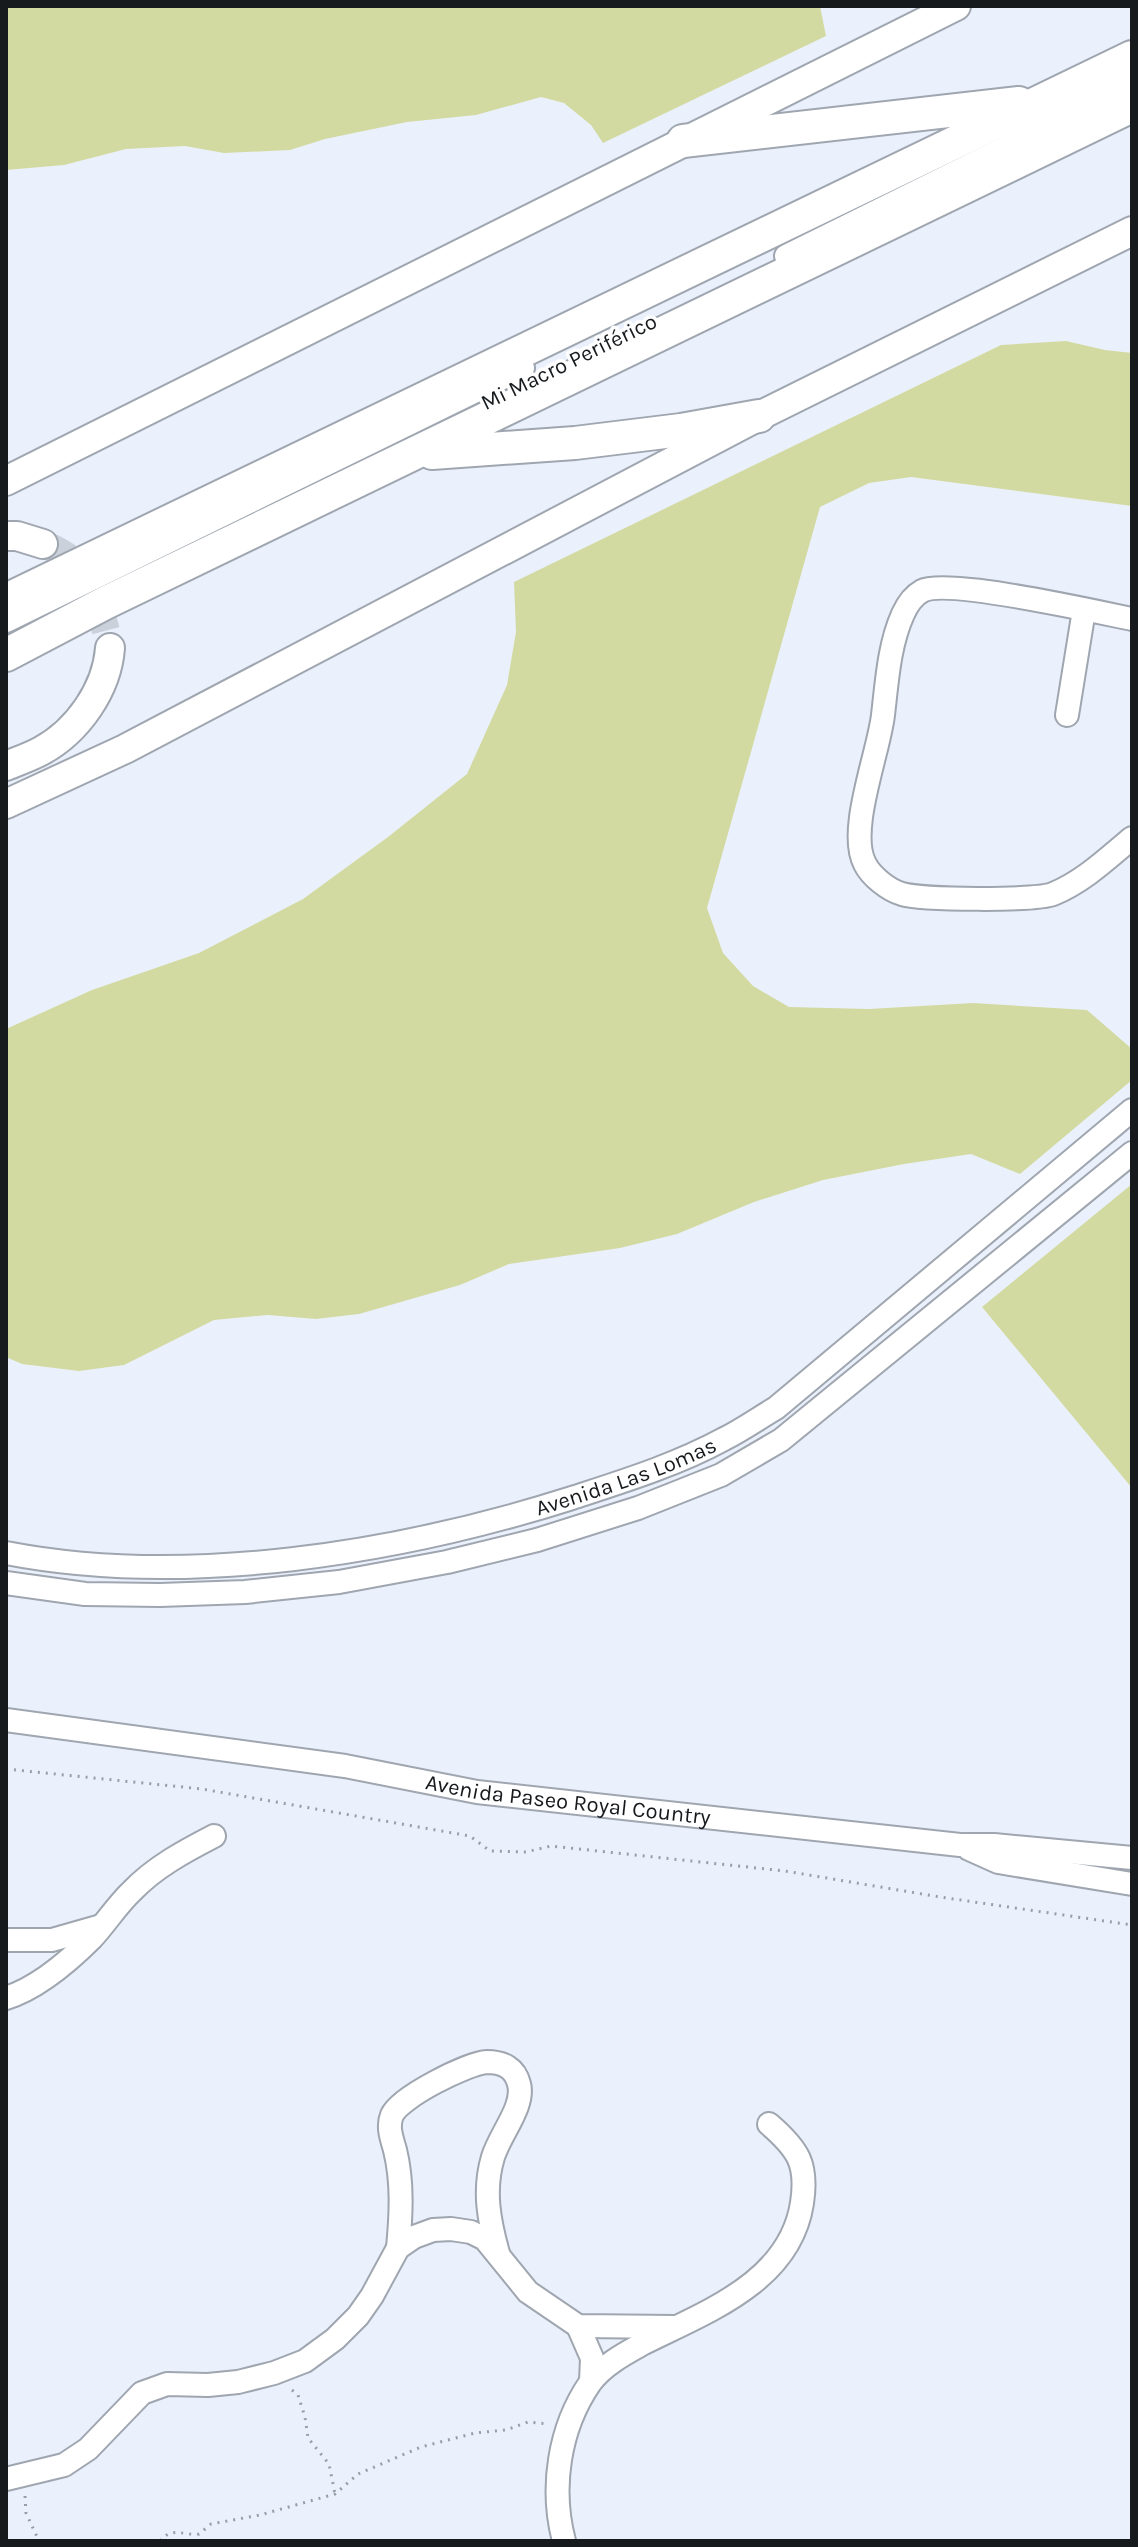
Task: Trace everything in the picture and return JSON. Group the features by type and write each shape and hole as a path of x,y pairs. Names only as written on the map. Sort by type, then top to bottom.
{"highway":[{"path":"6,600 1132,57"},
{"path":"683,141 1042,101"},
{"path":"6,655 105,603 1132,106"},
{"path":"413,455 575,443 681,430 759,416"}],"main road":[{"path":"6,481 956,6"},
{"path":"6,804 125,749 759,416 1132,231"},
{"path":"6,536 43,544"},
{"path":"6,766 43,750 66,733 85,712 103,680 110,648"}],"street":[{"name":"Mi Macro Periférico","path":"6,621 1132,72"},
{"name":"Mi Macro Periférico","path":"6,638 1132,85"},
{"path":"1132,619 1004,594 941,587 923,590 911,600 902,616 884,688 883,716 868,781 859,844 865,864 880,881 899,894 925,898 984,898 1049,896 1069,887 1132,838"},
{"path":"1067,715 1084,610"},
{"name":"Avenida Las Lomas","path":"6,1553 85,1564 161,1566 247,1564 334,1554 438,1535 541,1508 641,1476 724,1439 776,1408 1132,1110"},
{"name":"Avenida Las Lomas","path":"6,1583 85,1594 160,1595 245,1592 339,1582 447,1562 537,1540 638,1508 721,1475 781,1440 1132,1153"},
{"name":"Avenida Paseo Royal Country","path":"6,1720 345,1766 477,1792 960,1845 994,1845 1132,1858"},
{"path":"6,1998 21,1993 55,1971 102,1926 132,1890 156,1870 214,1836"},
{"path":"960,1845 998,1862 1132,1884"},
{"path":"6,1940 52,1940 102,1926"},
{"path":"15,2477 64,2465 88,2449 142,2393 167,2384 238,2382 274,2373 305,2361 335,2339 358,2316 372,2296 398,2248 399,2170 389,2130 392,2115 403,2101 425,2086 484,2062 507,2066 516,2074 520,2088 519,2104 492,2157 487,2186 488,2216 498,2254"},
{"path":"564,2541 557,2502 559,2467 567,2426 591,2381 621,2355 731,2300 763,2275 787,2244 800,2215 804,2188 802,2162 790,2142 769,2124"},
{"path":"398,2248 414,2237 433,2230 471,2232 485,2239 528,2292 578,2326 592,2358 591,2381"},
{"path":"578,2326 675,2327"}],"path":[{"path":"6,1769 202,1789 470,1836 490,1851 526,1852 551,1846 785,1871 1132,1925"},
{"path":"274,2373 298,2395 308,2438 329,2464 335,2494"},
{"path":"160,2541 172,2532 199,2534 211,2524 260,2515 335,2494 358,2474 421,2447 475,2433 506,2430 528,2422 567,2426"},
{"path":"15,2477 39,2541"}],"green space":[{"path":"6,6 820,6 826,36 603,143 591,125 564,103 541,97 476,115 407,122 325,139 290,150 224,153 185,146 126,149 64,165 6,170"},
{"path":"1066,341 1132,353 1132,506 911,477 869,483 820,507 707,908 723,953 753,986 789,1007 869,1009 973,1003 1087,1010 1132,1049 1132,1080 1020,1174 971,1154 904,1164 823,1180 754,1202 677,1234 620,1248 509,1264 460,1285 359,1314 316,1319 268,1315 214,1320 124,1365 79,1371 22,1364 6,1357 6,1029 92,990 199,953 303,899 467,774 507,685 516,632 514,582 1001,345"},
{"path":"1132,1184 1132,1488 982,1307"}],"tunnel":[{"path":"43,544 66,556 83,574 100,611 110,648"}]}
